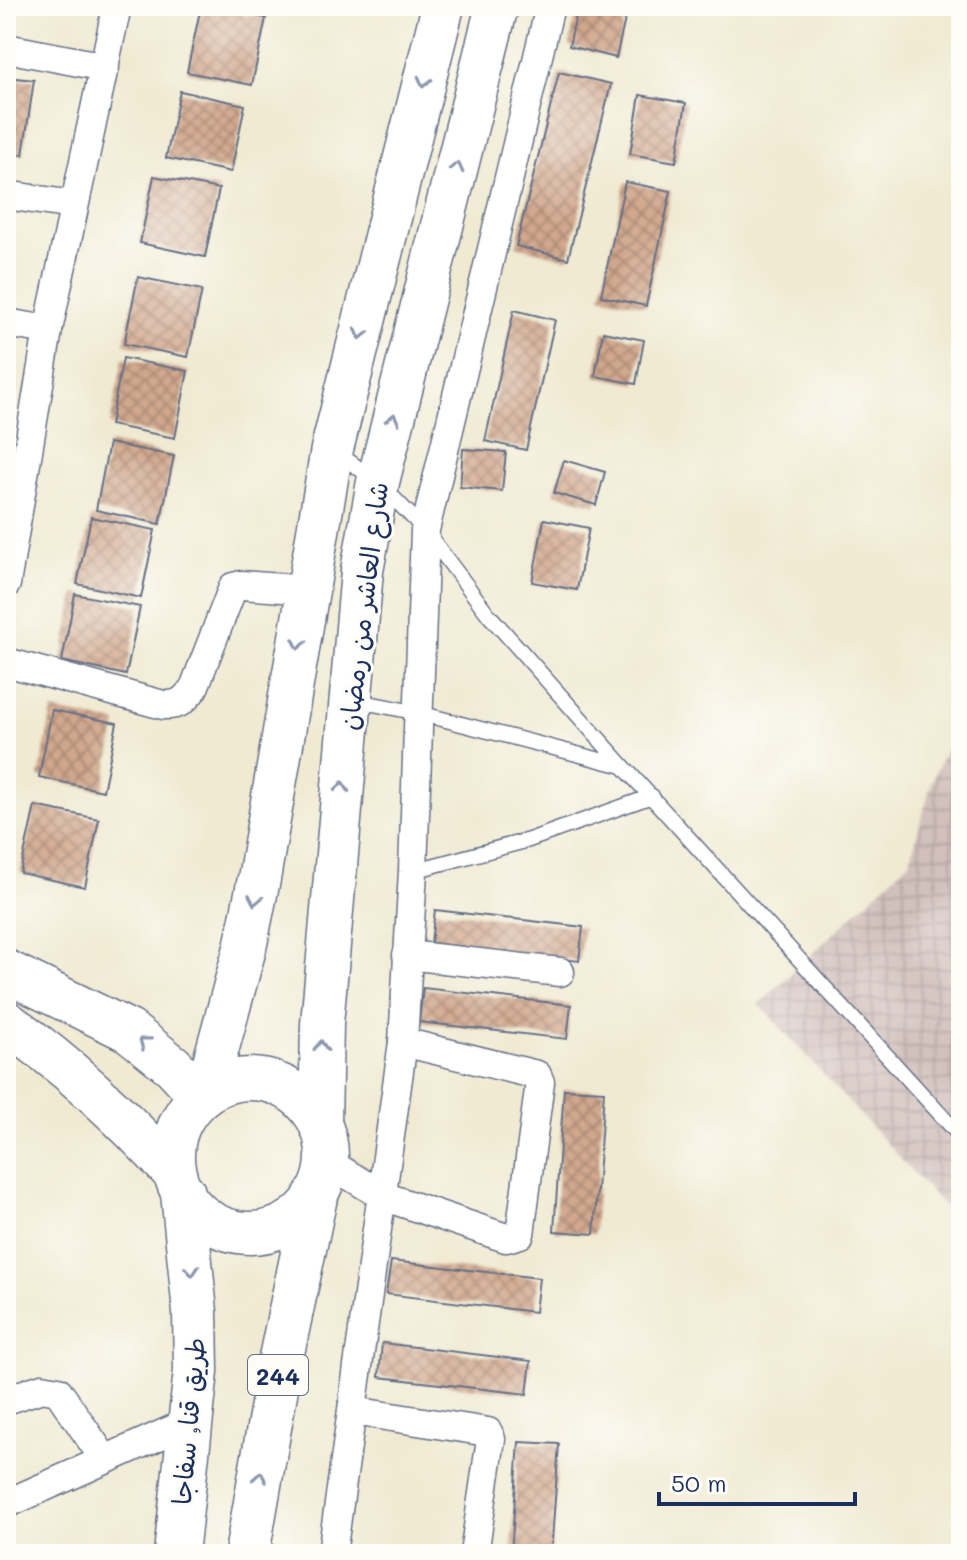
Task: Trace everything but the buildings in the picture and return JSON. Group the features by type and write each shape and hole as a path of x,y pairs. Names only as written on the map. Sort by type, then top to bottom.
{"highway":[{"name":"244","path":"247,1554 320,1161"},
{"name":"طريق قنا, سفاجا","path":"176,1554 196,1371 195,1312 179,1184"}],"main road":[{"name":"شارع العاشر من رمضان","path":"203,1094 245,948 332,449 443,6"},
{"name":"شارع العاشر من رمضان","path":"320,1161 322,1024 362,571 378,482 497,6"},
{"path":"6,971 129,1031 203,1094"},
{"path":"6,1022 88,1085 133,1128 179,1184 194,1209 210,1222 228,1230 248,1233 268,1231 302,1213 320,1161 308,1105 291,1090 271,1081 248,1078 226,1082 203,1094 186,1112 177,1131 173,1152 179,1184"}],"street":[{"path":"6,584 48,330 117,6"},
{"path":"332,1554 403,1042 413,871 425,530 550,6"},
{"path":"6,48 105,67"},
{"path":"6,195 73,205"},
{"path":"6,323 48,330"},
{"path":"6,662 176,706 194,688 233,587 308,590"},
{"path":"407,955 560,972"},
{"path":"320,1161 383,1196 506,1238 516,1237 521,1231 539,1078 531,1072 403,1042"},
{"path":"6,1400 42,1388 58,1391 105,1460"},
{"path":"353,1411 488,1432 491,1439 474,1554"},
{"path":"6,1504 192,1421"}],"lane":[{"path":"332,449 378,482 425,530 488,614 961,1137"},
{"path":"349,699 419,713 623,766"},
{"path":"413,871 529,840 652,796"}],"shaded area":[{"path":"961,714 961,1225 759,1004 910,861 932,781"}]}
